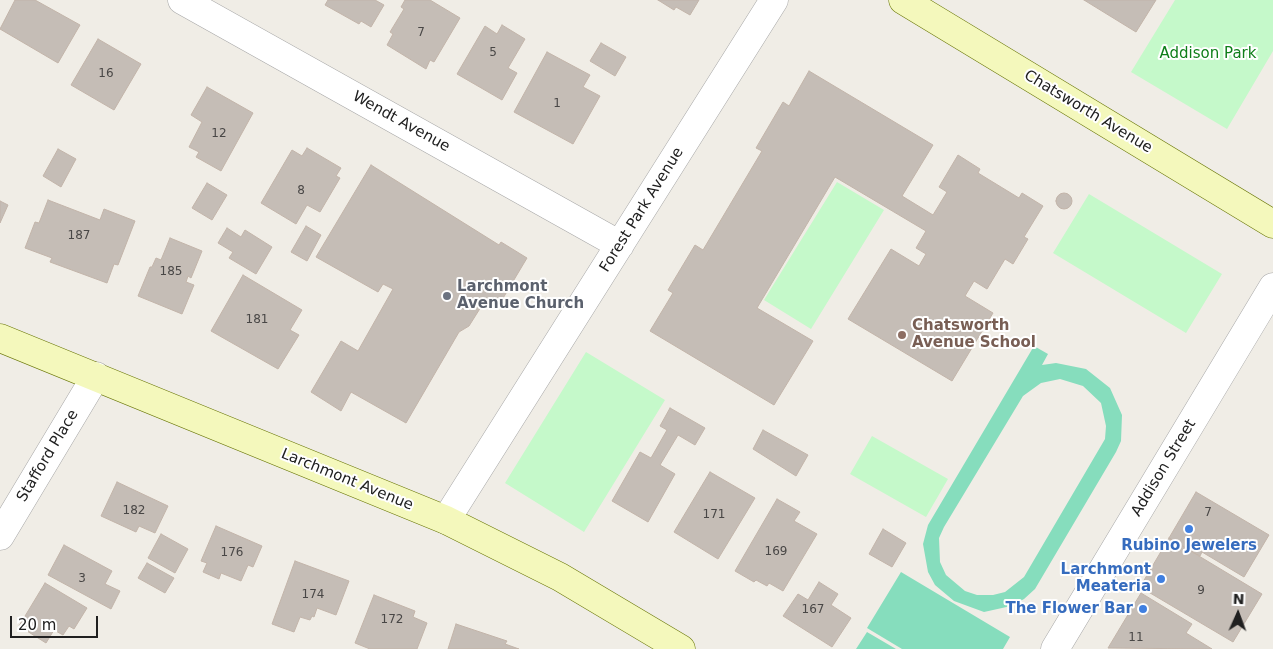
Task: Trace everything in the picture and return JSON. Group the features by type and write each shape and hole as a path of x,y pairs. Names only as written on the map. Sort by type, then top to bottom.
{"street":[{"name":"Wendt Avenue","path":"182,0 620,245"},
{"name":"Forest Park Avenue","path":"446,520 774,0"},
{"name":"Chatsworth Avenue","path":"903,0 1273,224"},
{"name":"Addison Street","path":"1055,649 1273,287"},
{"name":"Larchmont Avenue","path":"0,338 446,520 560,576 651,641 681,649"},
{"name":"Stafford Place","path":"0,536 96,376"}],"green space":[{"name":"Addison Park","path":"1175,0 1273,0 1273,51 1227,129 1131,72"},
{"path":"837,182 884,210 811,329 764,300"},
{"path":"1089,194 1222,274 1186,333 1053,253"},
{"path":"1034,346 1048,354 1042,365 1056,363 1086,369 1110,388 1122,415 1121,441 1035,589 1024,599 1011,606 984,612 954,601 935,585 928,572 923,544 928,525","holes":["1060,379 1083,386 1101,403 1106,426 1105,439 1024,577 1005,592 993,595 977,595 965,591 946,575 940,562 939,538 944,527 1023,396 1041,383"]},
{"path":"586,352 665,400 584,532 505,483"},
{"path":"872,436 948,479 926,517 850,474"},
{"path":"901,572 1010,637 1003,649 902,649 867,628"},
{"path":"867,632 896,649 856,649"}],"building":[{"path":"15,0 35,0 80,25 58,63 0,29"},
{"path":"328,0 375,0 384,5 371,27 361,21 359,24 325,5"},
{"path":"405,0 430,0 460,18 434,62 430,60 426,69 387,45 393,34 390,32 404,9 401,7"},
{"path":"658,0 699,0 690,15 676,7 674,10"},
{"path":"1084,0 1156,0 1136,32"},
{"path":"502,25 525,39 508,68 517,73 502,100 457,74 485,26 497,34"},
{"path":"98,39 141,64 114,110 71,85"},
{"path":"601,43 626,57 615,76 590,61"},
{"path":"547,52 590,75 583,87 600,96 573,144 514,112"},
{"path":"809,71 933,145 902,196 933,215 947,192 939,187 958,155 980,169 978,173 1019,198 1022,193 1043,206 1024,237 1028,239 1013,264 1005,259 987,289 974,281 965,296 993,313 952,381 848,319 891,249 919,266 926,254 916,248 926,231 835,177 757,308 813,341 774,405 650,331 673,293 668,290 695,245 703,250 762,151 756,148 783,102 789,106"},
{"path":"207,87 253,113 221,171 196,157 199,152 189,147 202,122 191,115"},
{"path":"307,148 341,168 336,176 340,178 320,212 307,205 296,224 261,203 292,150 302,156"},
{"path":"58,149 76,159 61,187 43,176"},
{"name":"Larchmont Avenue Church","path":"371,165 499,245 501,242 527,258 496,310 486,299 469,326 459,332 406,423 351,392 341,411 311,392 341,341 358,351 393,289 383,284 378,292 316,257"},
{"path":"207,183 227,195 212,220 192,208"},
{"path":"1064,193 1070,195 1072,201 1070,207 1064,209 1058,207 1056,201 1058,195"},
{"path":"48,200 100,220 104,209 135,221 118,265 114,264 107,283 50,262 52,258 25,248 35,222 39,223"},
{"path":"0,201 8,205 0,223"},
{"path":"306,226 321,235 307,261 291,252"},
{"path":"227,228 241,237 245,230 272,247 256,274 229,258 233,252 218,243"},
{"path":"170,238 202,251 191,278 188,276 186,282 194,285 182,314 138,296 150,267 152,267 156,258 161,260"},
{"path":"243,275 302,310 290,330 299,335 278,369 211,331"},
{"path":"670,408 705,428 695,445 678,435 660,465 675,474 648,522 612,501 640,452 651,458 667,430 660,426"},
{"path":"763,430 808,455 796,476 753,449"},
{"path":"710,472 755,498 718,559 674,532"},
{"path":"117,482 168,506 155,533 139,526 136,532 101,516"},
{"path":"1196,492 1269,535 1244,577 1202,552 1200,556 1169,538"},
{"path":"777,499 800,512 794,521 817,534 783,591 769,583 767,586 756,580 754,582 735,571"},
{"path":"216,526 262,546 253,567 248,565 241,581 221,573 219,579 203,572 207,563 201,561"},
{"path":"883,529 906,543 892,567 869,554"},
{"path":"161,534 188,549 175,573 148,558"},
{"path":"1169,538 1262,594 1233,642 1140,587"},
{"path":"64,545 112,571 105,584 120,591 111,609 48,575"},
{"path":"295,561 349,581 336,615 317,608 314,617 312,616 310,620 300,617 294,632 272,624"},
{"path":"147,563 174,578 165,593 138,578"},
{"path":"819,582 838,594 831,605 851,618 832,647 783,616 798,594 808,600"},
{"path":"45,583 87,608 74,629 69,626 63,635 54,630 46,643 19,626"},
{"path":"1141,593 1192,624 1186,633 1212,649 1108,648"},
{"path":"374,595 415,611 413,617 427,623 417,649 370,649 355,643"},
{"path":"456,624 507,641 505,644 519,649 448,649"}],"place":[{"name":"Larchmont Avenue Church","path":"447,296"},
{"name":"Chatsworth Avenue School","path":"902,335"},
{"name":"Rubino Jewelers","path":"1189,529"},
{"name":"Larchmont Meateria","path":"1161,579"},
{"name":"The Flower Bar","path":"1143,609"}]}
